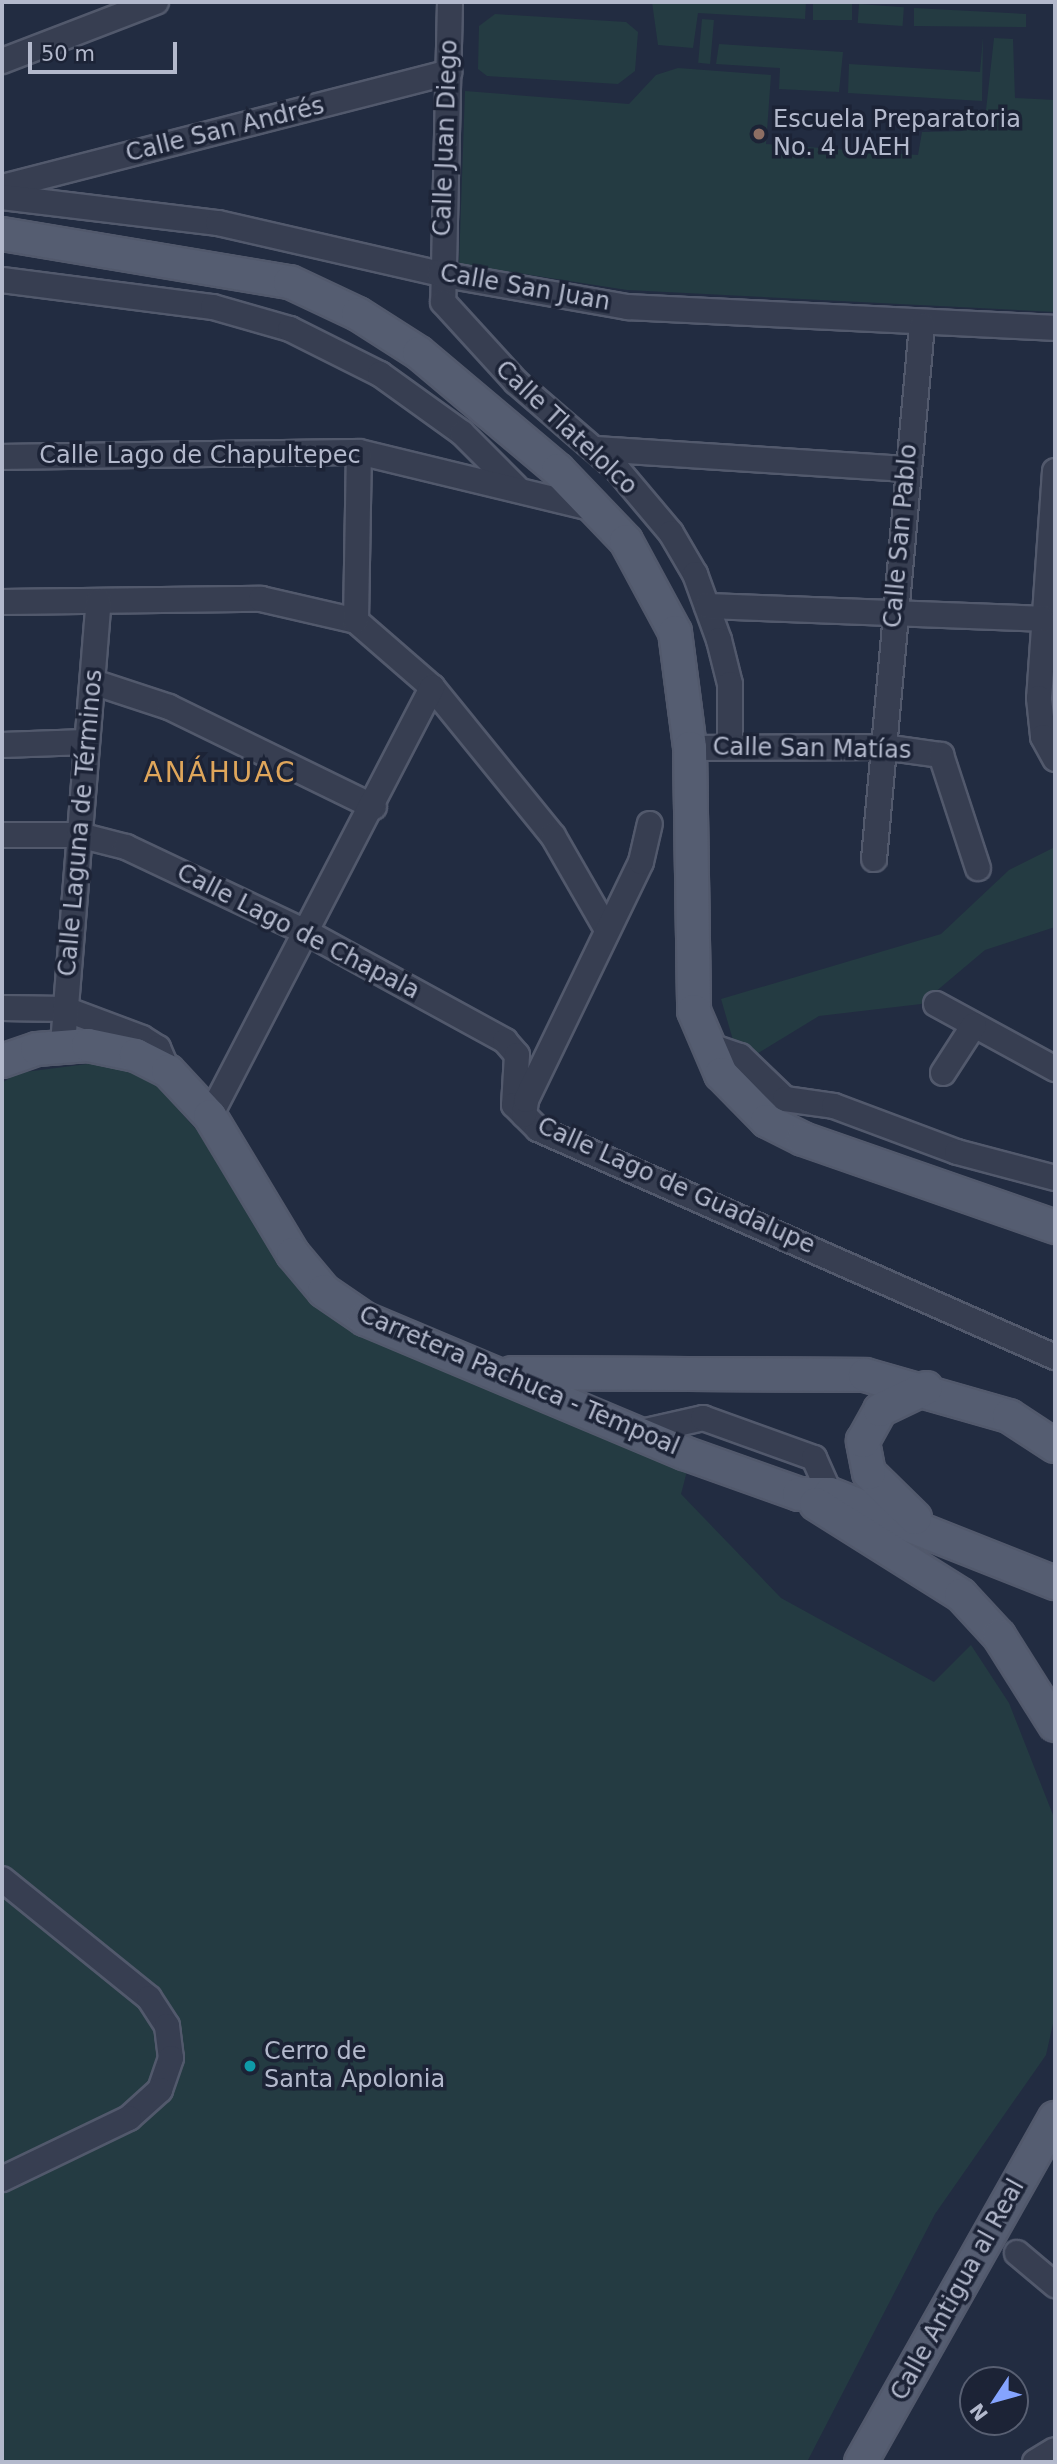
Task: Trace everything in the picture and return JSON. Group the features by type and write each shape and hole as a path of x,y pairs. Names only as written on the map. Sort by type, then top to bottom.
{"main road":[{"path":"2,234 201,263 301,287 419,353 602,512 650,576 675,632 690,748 690,958 694,1011 705,1044 728,1083 767,1121 1055,1227"},
{"name":"Carretera Pachuca - Tempoal","path":"2,1061 62,1044 136,1055 168,1071 210,1116 292,1254 324,1291 365,1319 636,1433 929,1531 1055,1583"},
{"path":"493,1372 865,1375 926,1388 1009,1416 1055,1446"},
{"path":"926,1388 880,1410 869,1424 863,1457 880,1488 929,1531"},
{"path":"814,1494 961,1595 999,1636 1055,1725"},
{"name":"Calle Antigua al Real","path":"861,2462 1055,2118"}],"street":[{"path":"2,61 156,2"},
{"name":"Calle Juan Diego","path":"440,274 450,2"},
{"name":"Calle San Andrés","path":"2,187 449,72"},
{"name":"Calle San Juan","path":"2,197 218,223 440,274 628,307 922,325 1055,328"},
{"name":"Calle Tlatelolco","path":"440,274 443,302 474,342 596,449 671,533 707,606 730,684 730,744"},
{"path":"2,280 213,307 290,330 380,374 461,433 517,488"},
{"name":"Calle San Pablo","path":"874,859 905,469 922,325"},
{"path":"596,449 905,469"},
{"path":"356,621 359,452"},
{"name":"Calle Lago de Chapultepec","path":"2,457 359,452 517,488 602,512"},
{"path":"1055,471 1042,619 1049,733 1055,759"},
{"path":"2,602 261,600 356,621 432,687 552,836 607,930"},
{"name":"Calle Laguna de Términos","path":"62,1044 99,601"},
{"path":"707,606 894,617 1042,619"},
{"path":"93,682 169,707 374,807"},
{"path":"210,1116 374,807 432,687"},
{"path":"2,745 86,742"},
{"name":"Calle San Matías","path":"690,748 730,744 883,747 941,755 978,868"},
{"name":"Calle Lago de Guadalupe","path":"650,824 641,862 526,1100 524,1115 538,1129 1055,1357"},
{"name":"Calle Lago de Chapala","path":"2,835 79,835 126,847 359,960 505,1041 517,1055 512,1096 524,1115"},
{"path":"936,1004 1055,1069"},
{"path":"2,1008 65,1009 142,1038 158,1048 168,1071"},
{"path":"943,1073 974,1024"},
{"path":"705,1044 740,1056 785,1099 834,1106 957,1152 1055,1178"},
{"path":"2,1879 149,1998 167,2026 171,2058 160,2091 129,2118 2,2179"},
{"path":"1017,2253 1055,2285"},
{"path":"1035,2462 1055,2450"}],"shaded area":[{"path":"652,2 806,2 805,19 698,13 693,48 658,45"},
{"path":"813,2 852,2 852,20 813,20"},
{"path":"859,4 904,7 903,26 858,23"},
{"path":"914,8 1026,14 1026,27 914,26"},
{"path":"495,14 626,22 638,32 635,71 618,84 487,76 478,69 479,26"},
{"path":"702,19 714,20 710,64 698,63"},
{"path":"983,37 982,101 848,93 849,64 980,72"},
{"name":"Escuela Preparatoria No. 4 UAEH","path":"994,38 1013,39 1015,98 1055,100 1055,312 627,290 459,264 465,91 629,104 656,75 678,68 771,75 766,144 918,155 922,132 962,131 985,119"},
{"path":"719,44 843,52 839,92 779,89 780,68 716,64"},
{"path":"1055,847 1055,927 985,950 921,1004 819,1016 740,1064 721,999 941,934 1009,870"},
{"path":"95,1063 149,1077 391,1346 687,1471 681,1494 781,1598 934,1682 971,1645 1009,1703 1055,1820 1055,2015 1046,2055 935,2214 807,2462 2,2462 2,1083 17,1073"}],"place":[{"name":"Escuela Preparatoria No. 4 UAEH","path":"759,134"},
{"name":"Cerro de Santa Apolonia","path":"250,2066"}],"district":[{"name":"ANÁHUAC","path":"220,773"}]}
